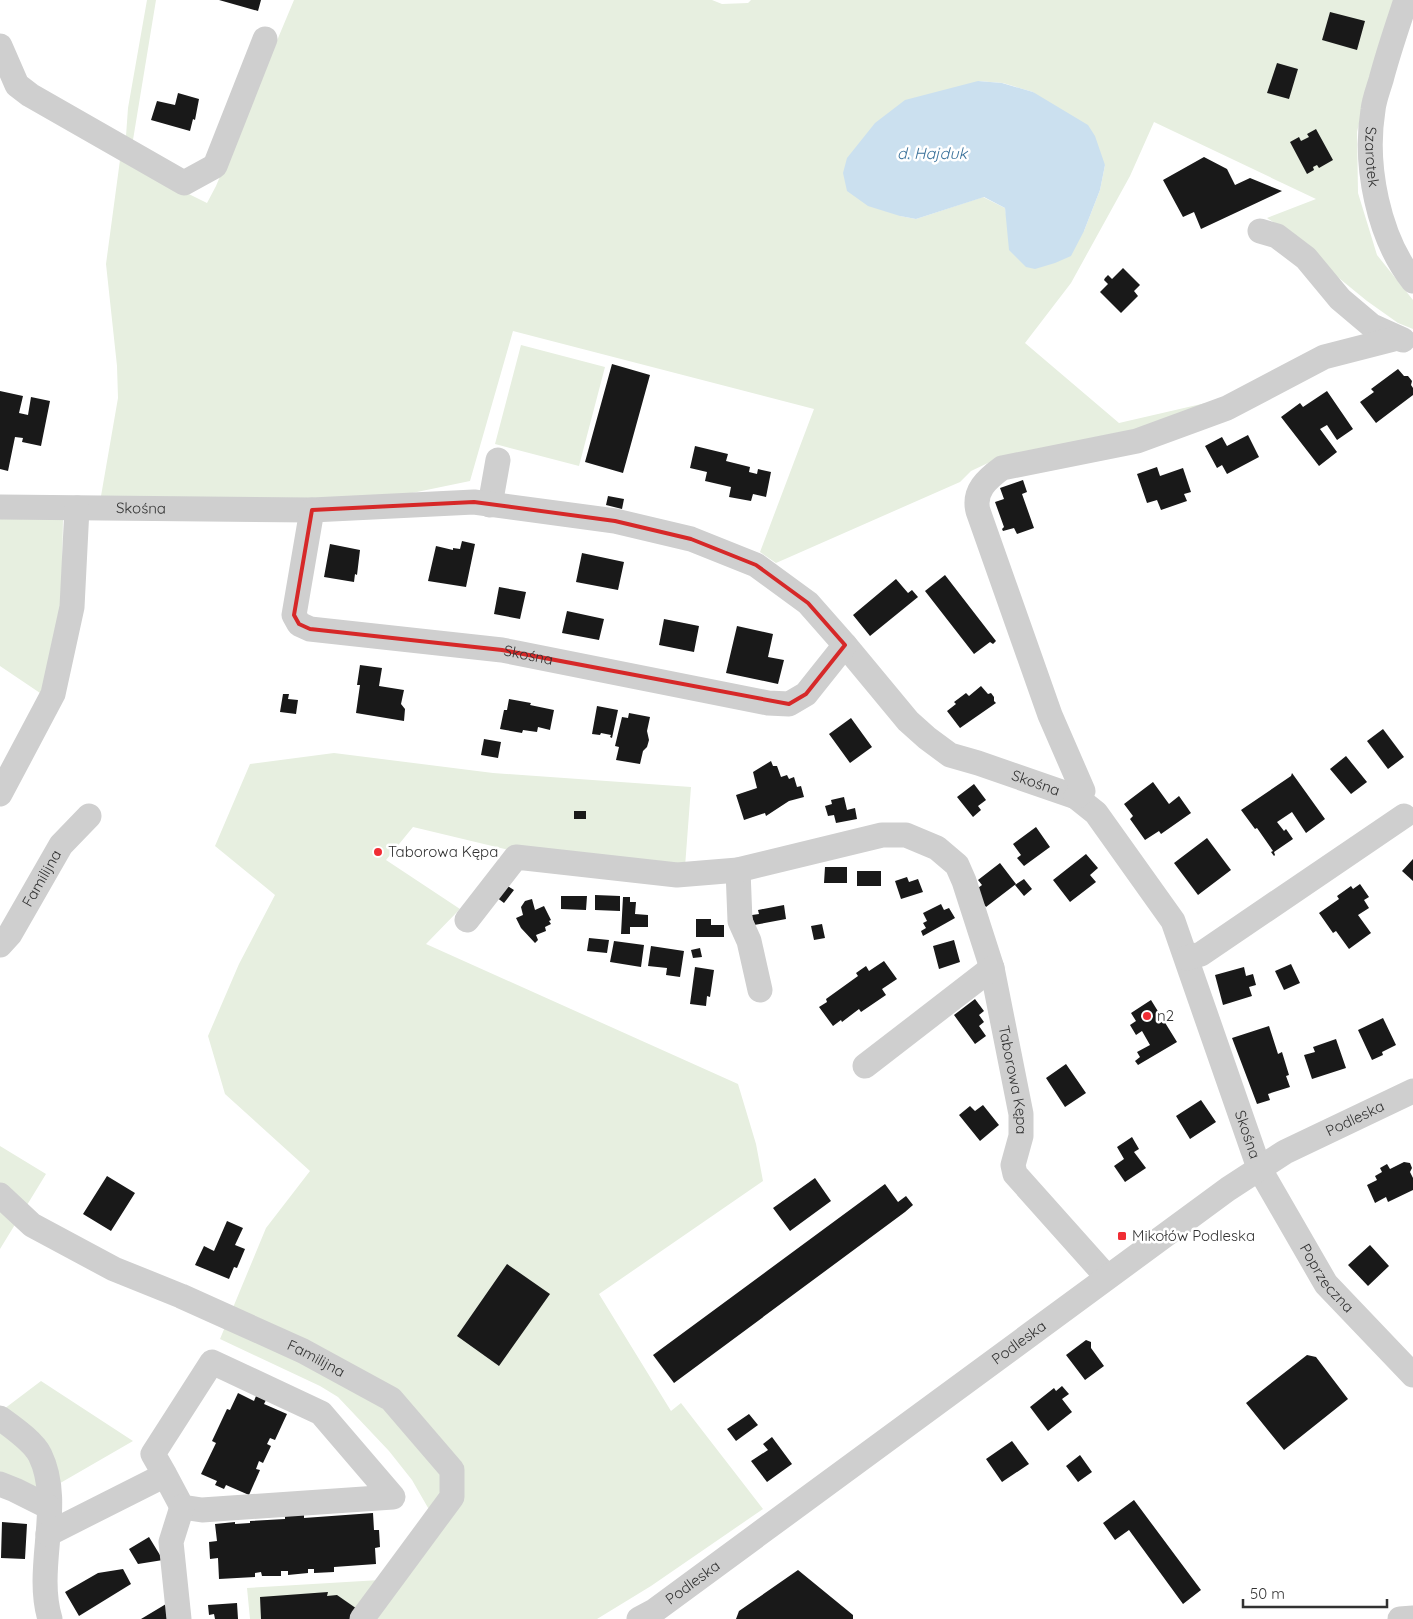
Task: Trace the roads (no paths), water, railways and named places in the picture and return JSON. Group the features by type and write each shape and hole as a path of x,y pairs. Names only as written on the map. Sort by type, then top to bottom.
{"street":[{"name":"Szarotek","path":"1406,0 1373,110 1370,142 1371,169 1383,222 1394,252 1413,281"},
{"path":"0,46 17,85 30,95 184,183 215,166 265,39"},
{"path":"1260,231 1277,236 1306,258 1340,299 1372,326 1405,340"},
{"path":"1076,797 1083,791 1047,706 978,511 976,504 977,493 988,478 1002,468 1137,441 1227,408 1324,357 1405,340"},
{"path":"490,504 498,460"},
{"name":"Skośna","path":"0,507 312,510 474,502 616,521 691,539 756,565 808,603 908,721 950,755 978,762 1076,797 1096,812 1173,921 1259,1168"},
{"path":"0,794 53,694 72,607 77,508"},
{"name":"Skośna","path":"312,510 294,614 299,624 310,629 502,650 768,703 789,704 806,694 845,645"},
{"name":"Familijna","path":"0,945 10,934 61,845 89,816"},
{"path":"1187,958 1201,954 1404,816"},
{"name":"Taborowa Kępa","path":"467,920 516,857 677,875 738,870 882,835 906,835 937,848 957,865 992,968 1021,1114 1021,1136 1014,1165 1015,1174 1107,1277"},
{"path":"738,870 740,921 749,941 760,990"},
{"path":"865,1066 992,968"},
{"name":"Podleska","path":"639,1619 654,1611 1107,1277 1259,1168 1300,1144 1413,1091"},
{"name":"Poprzeczna","path":"1259,1168 1326,1284 1413,1375"},
{"name":"Familijna","path":"0,1195 32,1225 114,1268 303,1351 391,1399 452,1470 452,1497 362,1619"},
{"path":"179,1619 170,1542 182,1507 153,1454 212,1362 321,1413 393,1497 202,1510 182,1507"},
{"path":"0,1418 20,1433 40,1453 48,1481 49,1507 45,1566 45,1603 50,1619"},
{"path":"48,1534 165,1475"},
{"path":"0,1484 49,1507"},
{"path":"1400,1619 1413,1618"}],"water":[{"name":"d. Hajduk","path":"978,81 1002,83 1033,92 1088,125 1095,136 1105,165 1100,190 1084,231 1071,256 1035,269 1026,267 1009,250 1005,208 984,197 916,219 868,206 847,191 843,173 847,158 875,123 905,100"}],"place":[{"name":"Taborowa Kępa","path":"378,852"},
{"name":"n2","path":"1147,1016"},
{"name":"Mikołów Podleska","path":"1122,1236"}]}
